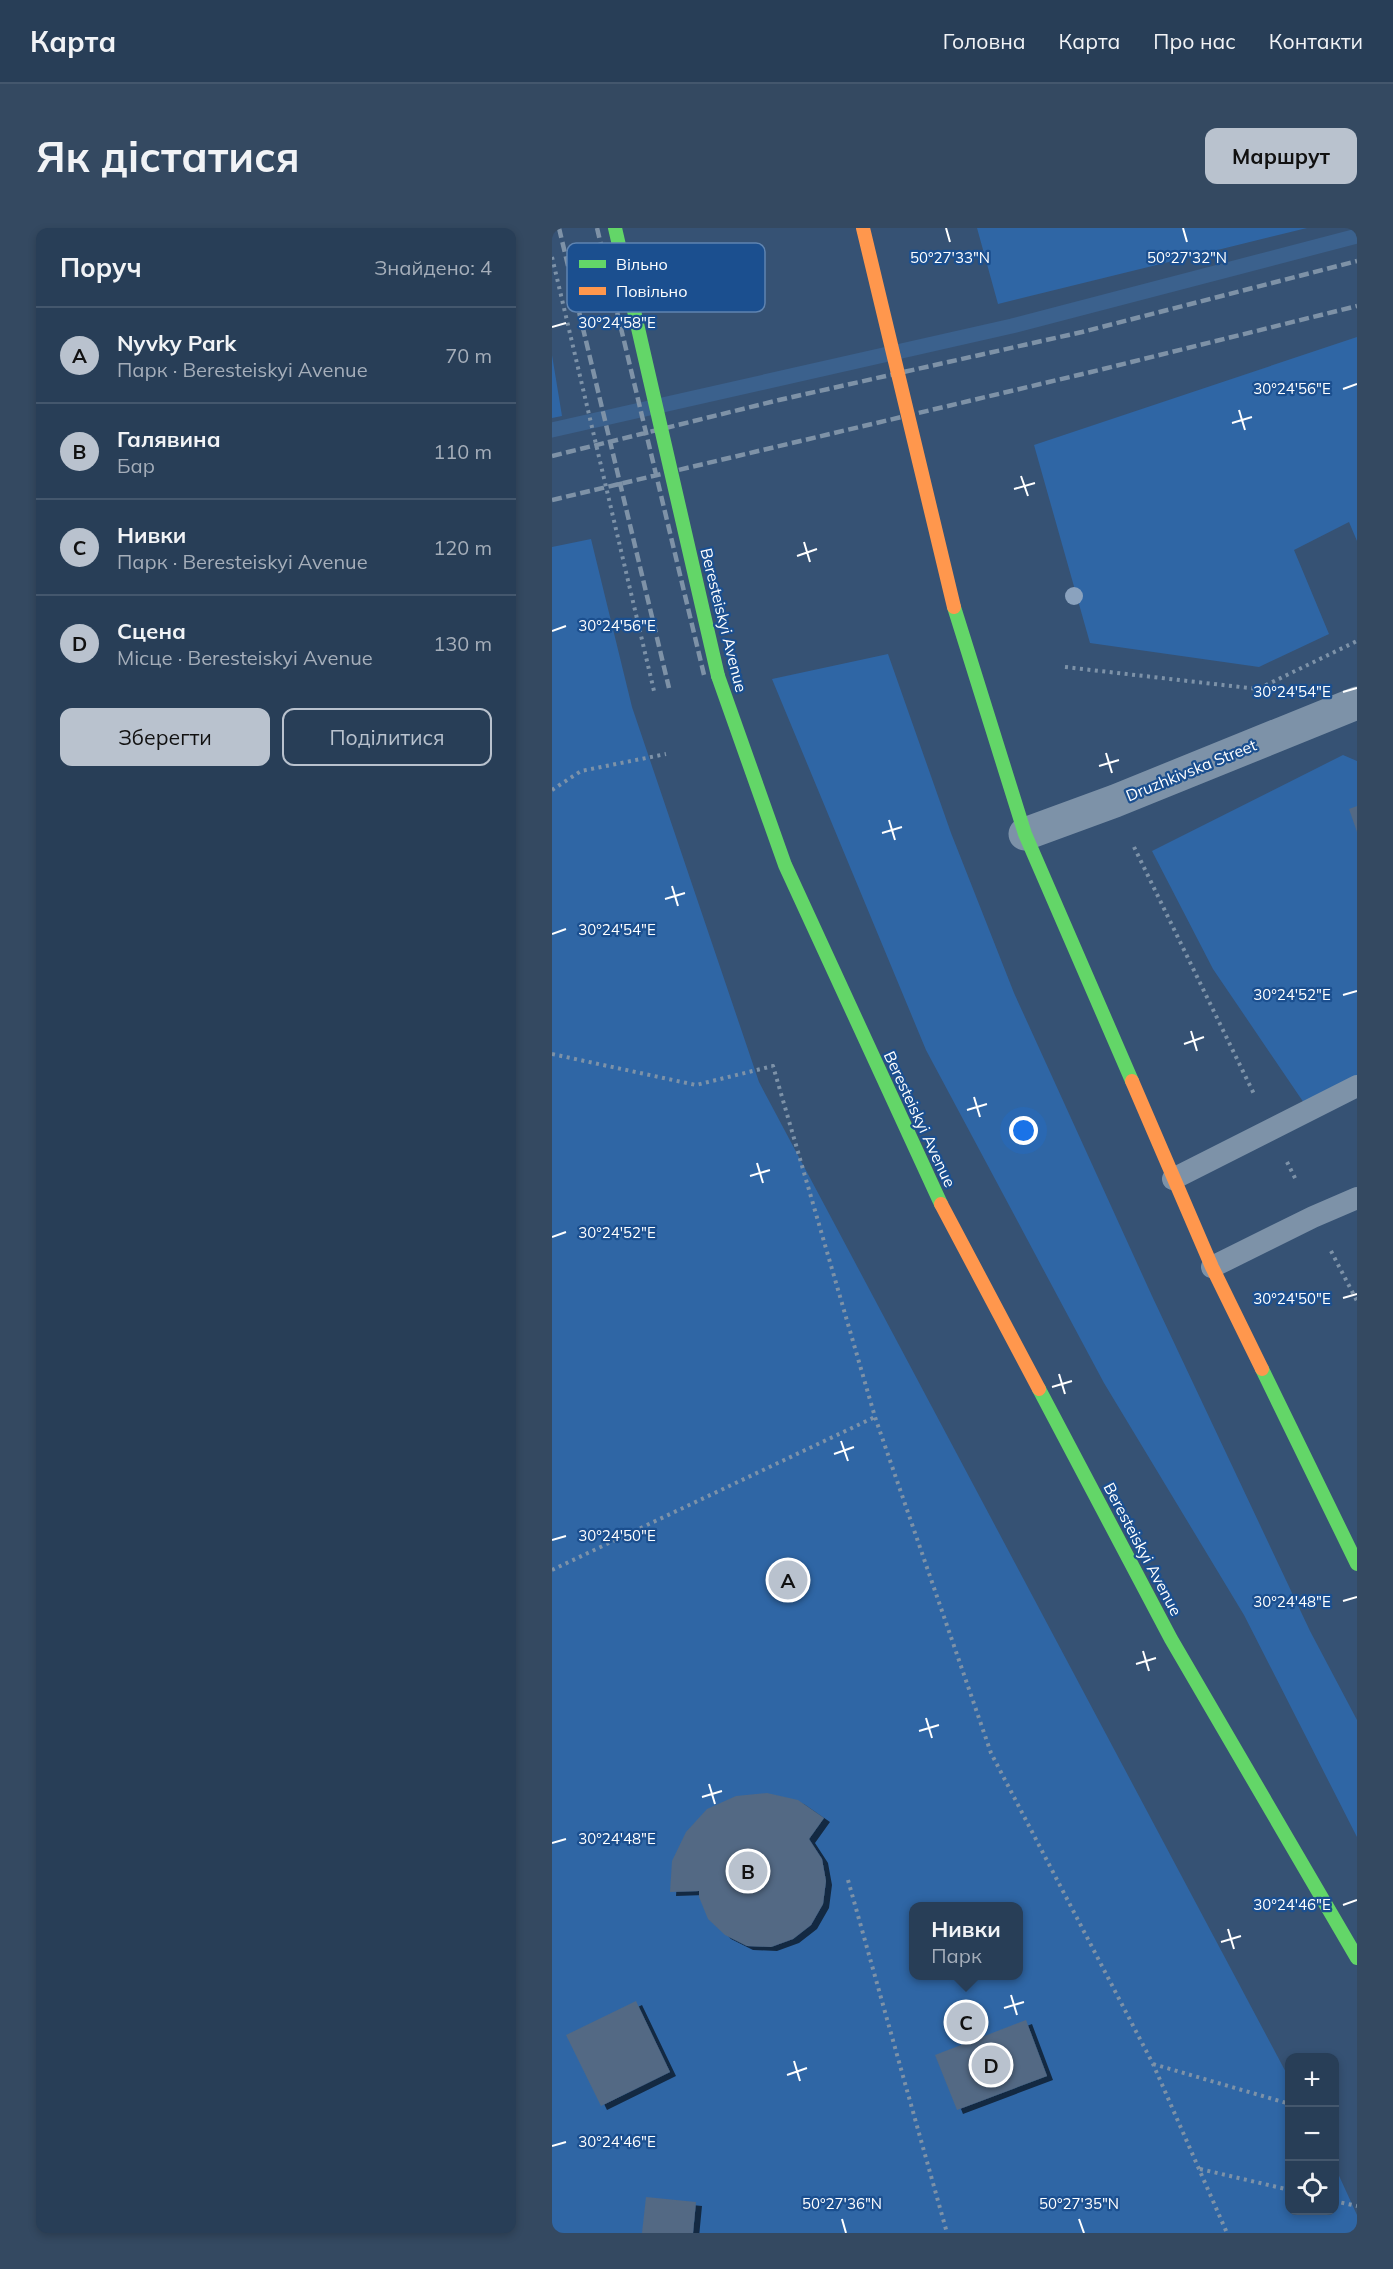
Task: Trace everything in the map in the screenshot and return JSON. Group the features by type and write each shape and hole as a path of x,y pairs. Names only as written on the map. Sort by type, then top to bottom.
{"main road":[{"name":"Beresteiskyi Avenue","path":"615,228 618,243"},
{"path":"863,228 954,607 1024,834 1212,1267 1357,1564"},
{"name":"Beresteiskyi Avenue","path":"634,312 718,676 784,865 941,1204 1171,1639 1357,1958"}],"street":[{"name":"Druzhkivska Street","path":"1024,834 1115,801 1357,703"}],"lane":[{"path":"1173,1179 1272,1131 1357,1086"},
{"path":"1212,1267 1313,1216 1357,1198"}],"path":[{"path":"552,257 654,691"},
{"path":"1065,667 1258,689 1357,641"},
{"path":"552,790 581,771 666,754"},
{"path":"1134,848 1313,1216 1357,1300"},
{"path":"552,1054 696,1085 773,1066 875,1417 991,1753 1154,2064 1227,2233"},
{"path":"552,1570 875,1417"},
{"path":"848,1880 946,2233"},
{"path":"1154,2064 1285,2103"},
{"path":"1199,2169 1285,2189"},
{"path":"1339,2202 1357,2206"}],"shaded area":[{"path":"977,228 1307,228 998,304"},
{"path":"1357,337 1357,541 1349,522 1294,550 1329,634 1259,667 1090,643 1034,445"},
{"path":"552,355 562,416 552,418"},
{"path":"591,539 632,707 759,1082 1285,2070 1285,2215 1339,2215 1339,2176 1357,2215 1357,2233 552,2233 552,547"},
{"path":"888,654 951,833 1014,993 1152,1296 1310,1631 1357,1720 1357,1837 1244,1615 1104,1383 926,1050 772,679"},
{"path":"1343,755 1357,761 1357,1076 1304,1103 1213,969 1152,851"}],"building":[{"path":"1357,806 1357,832 1349,809"},
{"path":"767,1793 798,1800 824,1818 809,1839 822,1859 826,1881 823,1904 811,1925 793,1939 771,1947 747,1946 725,1935 708,1919 699,1897 699,1891 670,1892 672,1861 686,1832 707,1809 736,1796"},
{"path":"636,2001 670,2072 601,2106 566,2035"},
{"path":"1026,2020 1047,2076 957,2110 935,2055"},
{"path":"646,2197 696,2202 693,2233 642,2233"}],"waterway":[{"path":"552,430 1012,326 1357,236"}],"railway":[{"path":"559,228 567,261"},
{"path":"597,228 601,243"},
{"path":"552,456 779,400 1082,332 1357,261"},
{"path":"552,500 1091,372 1357,306"},
{"path":"579,312 669,688"},
{"path":"617,312 705,679"}],"traffic: fast":[{"path":"615,228 618,243"},
{"path":"634,312 718,676"},
{"path":"954,607 1025,834 1132,1081"},
{"path":"718,676 785,865 941,1204"},
{"path":"1262,1369 1357,1564"},
{"path":"1039,1389 1171,1639 1357,1958"}],"traffic: slow":[{"path":"863,228 954,607"},
{"path":"1132,1081 1212,1267 1262,1369"},
{"path":"941,1204 1039,1389"}],"place":[{"name":"Nyvky Park","path":"788,1580"},
{"name":"Галявина","path":"748,1871"},
{"name":"Нивки","path":"966,2022"},
{"name":"Сцена","path":"991,2065"}]}
